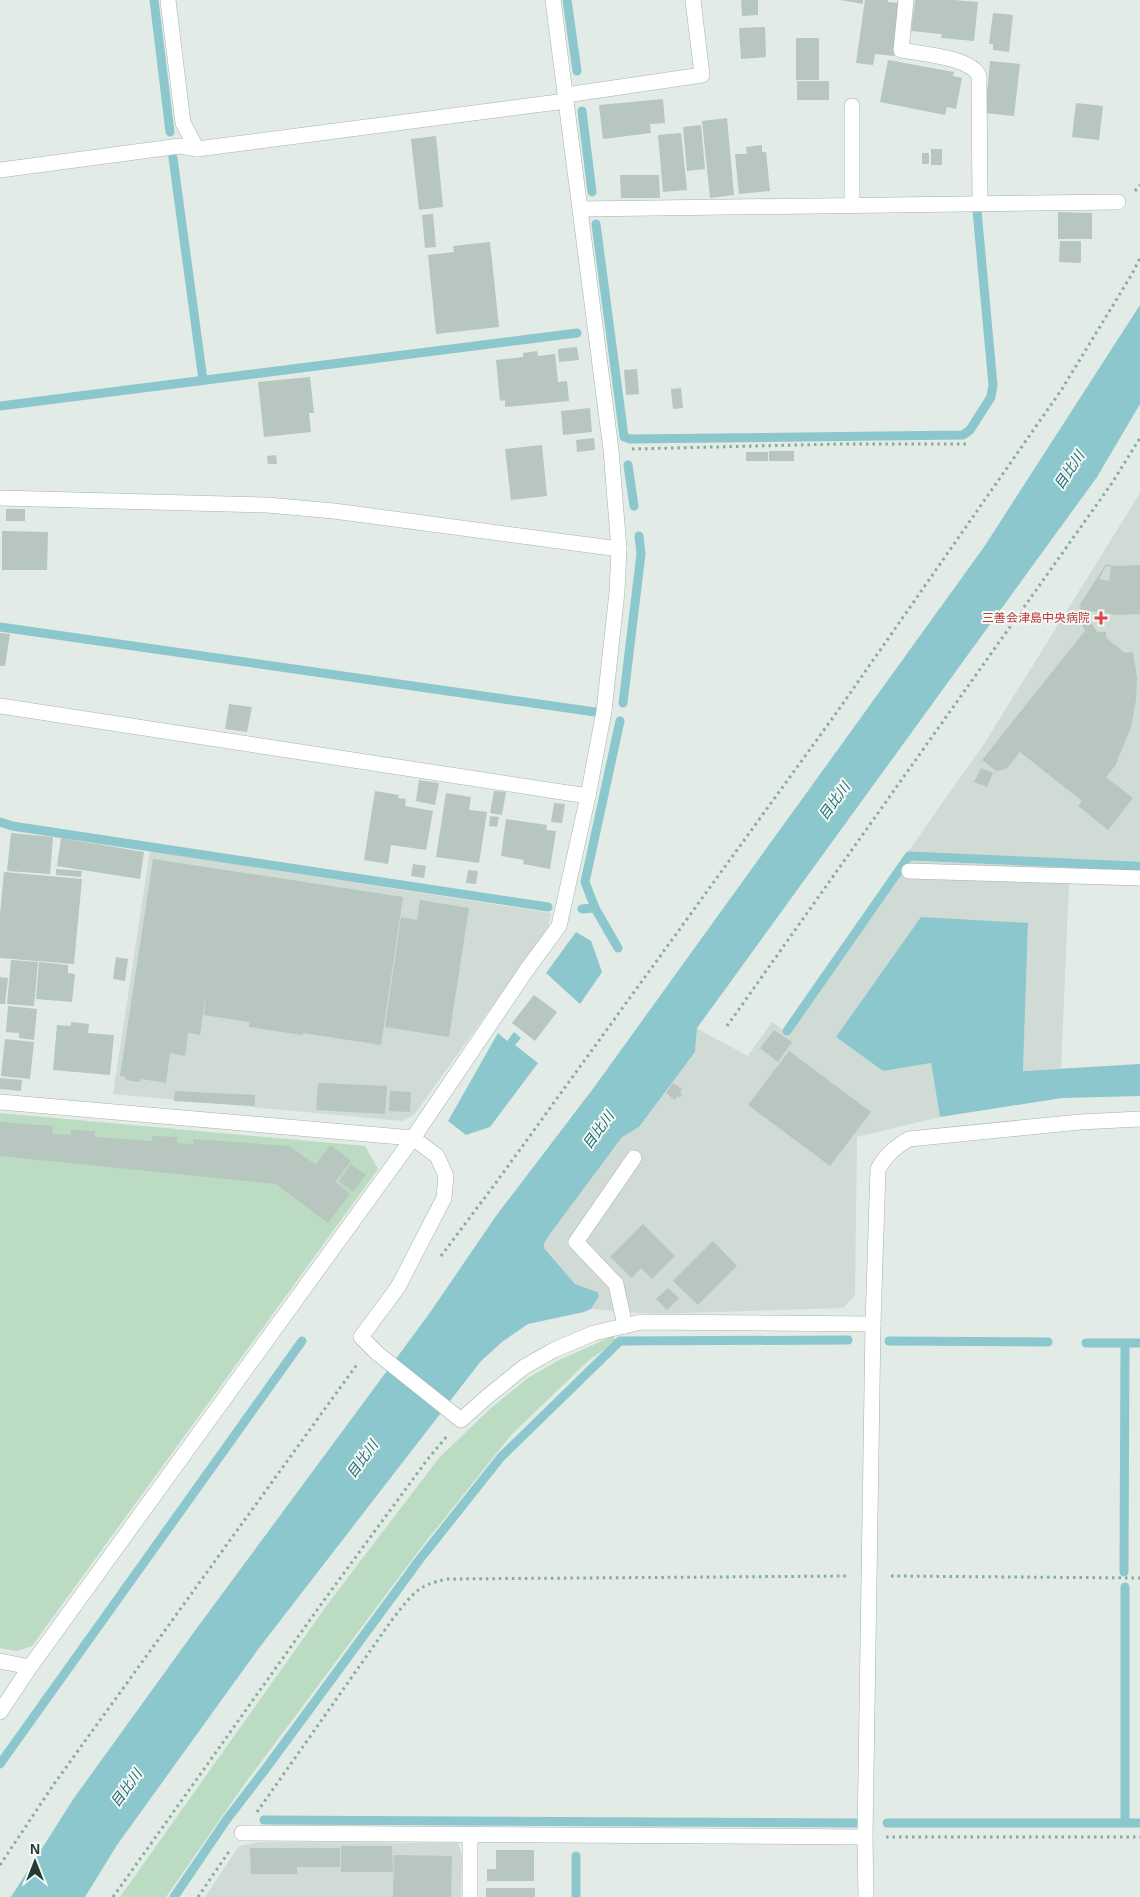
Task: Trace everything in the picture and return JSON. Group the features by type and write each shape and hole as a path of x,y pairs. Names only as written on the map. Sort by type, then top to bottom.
{"street":[{"path":"168,0 183,123 196,149"},
{"path":"0,1712 30,1667 413,1138 558,926 588,796 604,710 617,592 619,549 611,450 554,0"},
{"path":"0,170 180,146 196,149 566,98 702,75 692,0"},
{"path":"906,0 902,50 963,62 976,70 979,76 980,203"},
{"path":"852,106 852,205"},
{"path":"580,209 1118,202"},
{"path":"0,498 267,505 334,511 619,549"},
{"path":"0,706 588,796"},
{"path":"909,871 1140,878"},
{"path":"0,1102 413,1138 437,1156 446,1176 444,1198 398,1287 361,1337 373,1350 458,1419 524,1368 554,1350 594,1333 641,1322 873,1324"},
{"path":"866,1897 865,1837 873,1324 878,1169 884,1158 897,1146 909,1139 1080,1122 1140,1119"},
{"path":"624,1326 616,1284 576,1242 634,1158"},
{"path":"0,1662 30,1667"},
{"path":"242,1833 470,1836 865,1837"},
{"path":"470,1836 470,1897"}],"path":[{"path":"436,1262 495,1184 837,712 1062,389 1140,258"},
{"path":"727,1026 1112,483 1140,438"},
{"path":"611,450 839,444 970,444"},
{"path":"0,1866 54,1784 373,1350"},
{"path":"113,1897 328,1595 458,1419"},
{"path":"198,1897 394,1617 416,1591 431,1582 447,1579 869,1576 1140,1578"},
{"path":"865,1837 1140,1837"}],"shaded area":[{"name":"三善会津島中央病院","path":"1140,493 1140,861 907,853 984,744"},
{"path":"150,851 551,913 548,928 414,1115 402,1121 113,1094"},
{"path":"910,861 1132,869 1131,886 1069,884 1061,1068 1023,1071 1028,924 836,1037 883,1071 931,1063 940,1117 857,1137 855,1295 843,1308 653,1314 591,1309 599,1296 597,1292 575,1284 544,1248 544,1244 622,1136 639,1127 695,1052 696,1028 748,1056 772,1022 789,1034"},
{"path":"259,1842 458,1843 462,1856 461,1897 205,1897 239,1846"}],"green space":[{"path":"0,1113 365,1146 378,1169 32,1646 17,1651 0,1648"},
{"path":"613,1336 616,1341 588,1361 511,1435 420,1549 243,1786 166,1897 120,1897 330,1601 439,1458 490,1409 528,1378 559,1360"}],"water":[{"name":"目比川","path":"1140,305 1140,404 1097,477 697,1028 695,1052 639,1127 622,1137 547,1238 544,1248 575,1284 597,1292 599,1296 591,1309 528,1324 502,1342 481,1361 259,1648 117,1845 85,1897 11,1897 74,1798 429,1314 496,1216 595,1086 984,547"},
{"path":"921,917 1028,923 1023,1071 1140,1064 1140,1096 1062,1098 940,1117 931,1063 883,1071 836,1037"},
{"path":"576,932 591,941 602,972 580,1004 546,973"},
{"path":"514,1032 521,1038 515,1045 538,1063 490,1127 466,1135 448,1121 498,1033 507,1041"}],"building":[{"path":"741,0 758,0 758,15 742,16"},
{"path":"840,0 863,0 863,4"},
{"path":"865,0 888,0 888,2 900,3 894,56 875,54 873,65 856,63"},
{"path":"915,0 978,2 974,41 941,38 942,34 911,31"},
{"path":"993,13 1013,15 1009,52 993,50 993,44 989,44"},
{"path":"765,27 766,57 741,59 739,28"},
{"path":"796,38 819,38 819,80 796,80"},
{"path":"888,60 954,72 953,76 962,78 956,109 947,107 945,115 880,102"},
{"path":"990,61 1020,64 1014,116 985,113"},
{"path":"797,81 829,81 829,100 797,100"},
{"path":"663,99 665,123 650,124 651,133 603,139 599,105"},
{"path":"1076,103 1103,106 1099,140 1072,137"},
{"path":"727,118 734,195 710,198 702,121"},
{"path":"701,125 705,169 687,171 683,127"},
{"path":"681,133 687,190 663,192 658,135"},
{"path":"436,136 443,207 419,210 411,139"},
{"path":"762,145 762,152 766,152 770,191 739,194 735,154 747,154 746,147"},
{"path":"931,149 942,149 942,165 931,165"},
{"path":"922,153 929,153 929,164 922,164"},
{"path":"620,175 659,175 660,198 621,198"},
{"path":"1058,212 1092,213 1092,239 1058,239"},
{"path":"433,214 436,247 425,248 422,215"},
{"path":"1060,241 1081,241 1081,263 1059,262"},
{"path":"490,242 499,327 436,334 428,255 454,252 453,246"},
{"path":"577,347 579,360 559,362 558,349"},
{"path":"537,351 538,356 555,354 558,382 567,381 569,401 505,407 505,400 500,401 496,360 523,357 523,353"},
{"path":"637,369 639,394 626,395 624,370"},
{"path":"310,377 314,413 309,413 311,432 264,437 258,382"},
{"path":"681,388 683,408 673,409 671,389"},
{"path":"590,408 592,432 563,435 561,411"},
{"path":"594,438 595,450 577,452 576,440"},
{"path":"542,445 547,496 511,500 505,449"},
{"path":"769,451 794,451 794,461 769,461"},
{"path":"746,452 768,452 768,461 746,461"},
{"path":"276,455 277,464 268,464 267,456"},
{"path":"6,509 25,509 25,521 6,521"},
{"path":"2,531 48,532 47,570 2,570"},
{"path":"1106,564 1116,566 1140,565 1140,614 1117,615 1091,611 1091,622 1097,632 1106,632 1106,638 1125,653 1133,652 1137,678 1136,700 1131,727 1115,766 1106,777 1133,798 1108,830 1078,806 1082,801 1020,752 1006,769 996,771 982,760 1084,632 1086,633 1081,623 1081,610 1087,611 1080,609 1081,606 1079,606","holes":["1106,566 1111,567 1109,581 1099,579"]},
{"path":"0,633 10,634 5,666 0,666"},
{"path":"229,704 252,707 247,732 225,729"},
{"path":"981,768 993,773 987,787 974,782"},
{"path":"419,780 439,783 435,805 416,801"},
{"path":"375,791 399,795 398,798 406,799 405,806 433,811 426,850 391,845 388,864 364,860"},
{"path":"494,791 506,792 502,815 490,813"},
{"path":"446,793 471,797 469,810 487,812 479,863 436,857"},
{"path":"554,803 565,804 562,823 551,822"},
{"path":"490,816 499,817 497,827 489,826"},
{"path":"506,819 547,825 546,830 556,831 550,869 523,864 524,860 501,856"},
{"path":"11,833 53,837 50,874 7,871"},
{"path":"61,838 144,852 140,879 57,866"},
{"path":"153,859 403,897 381,1045 249,1027 249,1022 204,1015 206,992 200,1035 188,1033 185,1056 170,1053 166,1083 141,1079 140,1082 125,1080 125,1077 120,1076"},
{"path":"413,864 426,866 424,878 411,876"},
{"path":"56,869 82,871 81,877 56,875"},
{"path":"468,870 478,871 476,884 466,883"},
{"path":"4,872 82,879 74,964 0,958 0,914"},
{"path":"420,900 469,908 449,1037 385,1027 401,917 417,920"},
{"path":"116,957 128,959 125,981 113,979"},
{"path":"11,960 38,962 34,1006 7,1004"},
{"path":"39,962 68,965 68,973 75,974 72,1002 36,999"},
{"path":"0,977 8,978 5,1004 0,1004"},
{"path":"534,995 557,1012 535,1041 512,1023"},
{"path":"8,1006 37,1009 34,1040 19,1038 19,1033 6,1032"},
{"path":"71,1022 89,1024 88,1033 114,1035 110,1075 53,1070 57,1025 71,1026"},
{"path":"774,1030 792,1042 778,1062 760,1048"},
{"path":"5,1039 34,1042 30,1079 1,1076"},
{"path":"789,1051 871,1112 830,1166 748,1105"},
{"path":"0,1078 22,1080 21,1091 0,1089"},
{"path":"318,1083 387,1086 385,1114 316,1110"},
{"path":"673,1083 682,1089 680,1098 678,1096 675,1100 666,1093"},
{"path":"175,1091 255,1095 255,1106 174,1101"},
{"path":"390,1091 411,1092 410,1112 389,1111"},
{"path":"0,1122 53,1126 52,1134 70,1135 71,1130 95,1131 95,1137 152,1141 152,1136 177,1137 177,1143 193,1144 193,1139 289,1146 316,1165 330,1145 351,1161 335,1182 350,1194 328,1223 276,1184 0,1156"},
{"path":"351,1164 366,1175 353,1192 339,1181"},
{"path":"643,1224 675,1256 652,1279 641,1268 632,1278 610,1257"},
{"path":"713,1241 737,1266 698,1305 673,1281"},
{"path":"668,1288 679,1298 667,1310 656,1299"},
{"path":"341,1846 392,1846 393,1872 341,1872"},
{"path":"250,1848 340,1848 340,1867 297,1867 297,1874 251,1874"},
{"path":"496,1850 534,1850 534,1881 487,1881 487,1869 496,1869"},
{"path":"394,1855 452,1856 451,1897 393,1897"},
{"path":"486,1888 535,1888 535,1897 486,1897"}],"waterway":[{"path":"154,0 170,132"},
{"path":"567,0 577,71"},
{"path":"582,111 592,192"},
{"path":"173,158 203,380"},
{"path":"596,224 624,437 630,439 963,435 970,430 991,397 993,385 977,211"},
{"path":"0,406 577,333"},
{"path":"628,465 634,506"},
{"path":"623,703 641,554 639,536"},
{"path":"0,627 595,712"},
{"path":"618,948 595,908 585,882 620,721"},
{"path":"0,822 12,826 548,907"},
{"path":"787,1031 909,856 1138,866"},
{"path":"582,909 595,908"},
{"path":"174,1897 227,1819 420,1559 501,1457 620,1341 848,1340"},
{"path":"0,1764 302,1341"},
{"path":"889,1341 1048,1342"},
{"path":"1086,1343 1140,1343"},
{"path":"1124,1572 1125,1343"},
{"path":"1125,1587 1125,1823"},
{"path":"264,1820 855,1823"},
{"path":"887,1823 1140,1823"},
{"path":"576,1856 576,1897"}],"place":[{"name":"三善会津島中央病院","path":"1101,618"}]}
